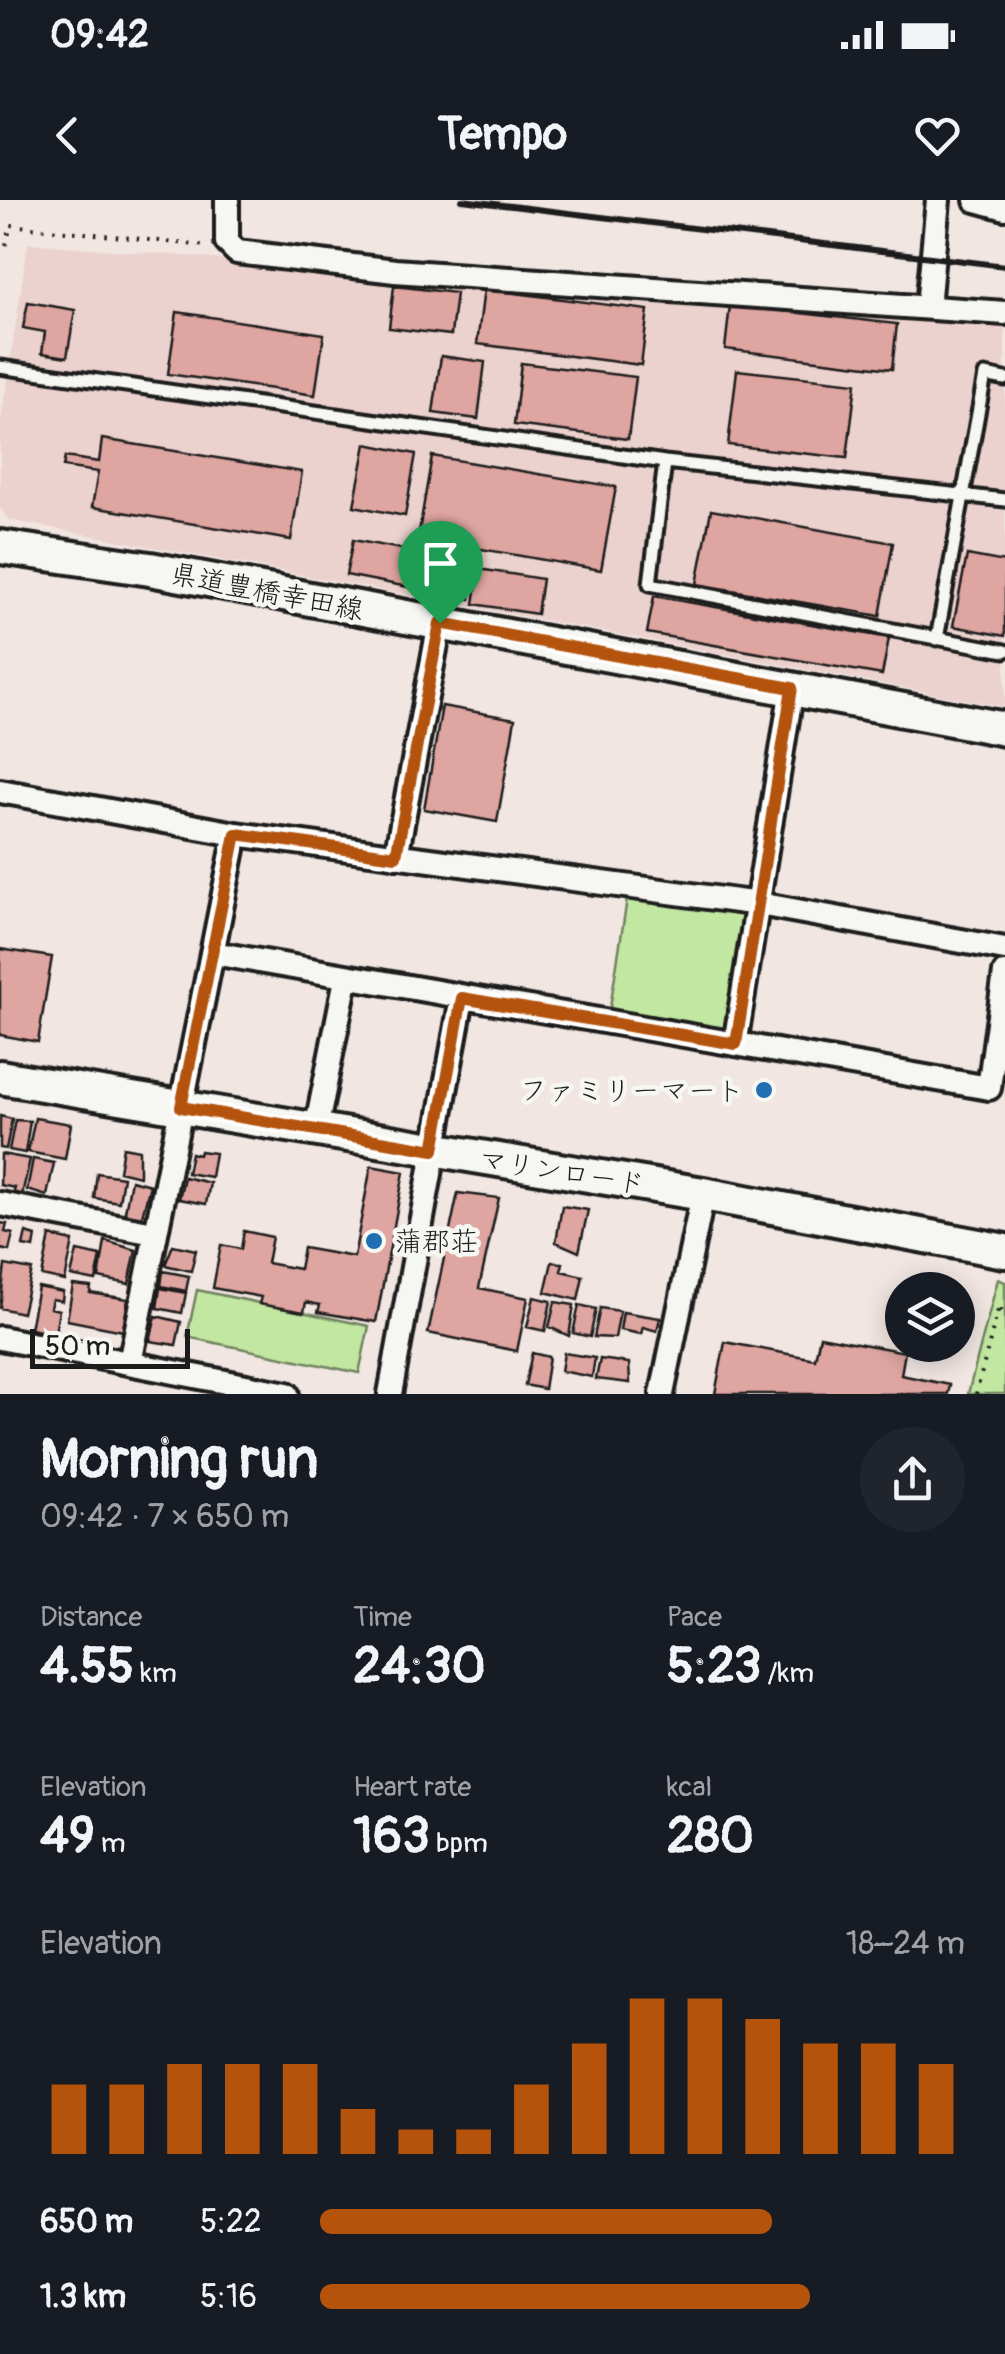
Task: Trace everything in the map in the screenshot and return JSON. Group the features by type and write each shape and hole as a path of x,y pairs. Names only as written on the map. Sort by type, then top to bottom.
{"street":[{"path":"227,200 225,234 230,248 395,272 1005,313"},
{"path":"928,306 938,200"},
{"path":"976,200 1005,208"},
{"name":"県道豊橋幸田線","path":"0,547 440,623 1005,729"},
{"path":"396,856 440,623"},
{"path":"736,1044 792,688"},
{"path":"0,791 236,834 759,904 1005,949"},
{"path":"130,1364 236,834"},
{"path":"213,953 990,1088 1005,974"},
{"path":"316,1130 346,979"},
{"path":"390,1394 462,998"},
{"name":"マリンロード","path":"0,1077 703,1194 1005,1251"},
{"path":"662,1394 703,1194"},
{"path":"0,1204 154,1234"},
{"path":"0,1338 287,1394"}],"lane":[{"path":"0,366 665,462 1005,500"},
{"path":"936,639 984,375 1005,379"},
{"path":"665,462 650,584 1005,651"}],"path":[{"path":"6,245 11,225 230,248"},
{"path":"976,1394 999,1306 1005,1318"}],"shaded area":[{"path":"28,243 198,257 407,285 730,304 1005,327 1005,707 9,520 0,508 0,426"}],"green space":[{"path":"628,893 747,914 733,1026 719,1034 609,1014"},
{"path":"998,1279 1005,1282 1005,1394 968,1394"},
{"path":"197,1290 369,1326 359,1373 187,1337"}],"building":[{"path":"394,286 456,293 451,335 389,328"},
{"path":"484,289 648,310 641,365 477,344"},
{"path":"28,302 75,310 67,357 42,353 45,332 23,328"},
{"path":"730,305 897,324 892,369 725,349"},
{"path":"177,312 324,334 315,395 168,374"},
{"path":"441,356 485,362 478,419 433,413"},
{"path":"521,363 636,377 628,439 514,425"},
{"path":"737,370 856,383 847,458 728,445"},
{"path":"102,439 302,472 291,540 92,507 98,472 63,467 65,457 99,462"},
{"path":"366,444 416,454 405,516 354,506"},
{"path":"432,456 616,487 601,570 418,538"},
{"path":"711,510 893,543 880,616 697,584"},
{"path":"353,540 476,563 470,599 346,575"},
{"path":"967,555 1005,562 1005,636 953,626"},
{"path":"479,569 542,579 537,614 474,604"},
{"path":"654,596 889,638 882,675 647,633"},
{"path":"442,706 515,719 497,822 424,809"},
{"path":"0,949 52,957 38,1042 0,1035"},
{"path":"0,1116 12,1119 6,1149 0,1148"},
{"path":"35,1118 71,1124 65,1159 28,1152"},
{"path":"15,1120 30,1121 25,1153 9,1150"},
{"path":"123,1147 139,1150 139,1176 119,1171"},
{"path":"200,1151 215,1153 211,1177 187,1173 191,1153 199,1155"},
{"path":"1,1154 30,1159 22,1195 13,1194 15,1188 0,1185"},
{"path":"33,1159 54,1163 47,1196 27,1190"},
{"name":"蒲郡荘","path":"371,1166 404,1172 376,1322 318,1312 320,1305 306,1302 304,1312 259,1304 261,1297 213,1288 221,1245 241,1249 244,1231 272,1237 267,1263 299,1269 303,1248 354,1257"},
{"path":"97,1173 123,1177 119,1202 94,1198"},
{"path":"184,1177 210,1183 206,1204 179,1199"},
{"path":"131,1180 150,1185 141,1220 124,1217"},
{"path":"458,1193 499,1198 479,1288 528,1298 517,1351 428,1333"},
{"path":"562,1206 588,1210 579,1252 556,1242"},
{"path":"0,1223 7,1224 5,1232 13,1234 9,1251 1,1249 0,1255"},
{"path":"26,1233 36,1236 34,1248 23,1246"},
{"path":"50,1236 73,1241 65,1281 42,1276"},
{"path":"105,1241 136,1250 129,1284 99,1278"},
{"path":"173,1245 196,1250 191,1271 165,1265"},
{"path":"77,1251 101,1256 96,1281 71,1276"},
{"path":"552,1262 563,1263 561,1271 583,1276 578,1300 545,1292"},
{"path":"5,1265 32,1270 22,1313 0,1308"},
{"path":"163,1271 189,1276 186,1291 161,1286"},
{"path":"73,1285 91,1287 90,1293 128,1299 123,1331 67,1320"},
{"path":"38,1287 63,1292 62,1301 52,1299 50,1308 59,1310 55,1334 30,1329"},
{"path":"160,1288 186,1293 182,1313 157,1308"},
{"path":"534,1297 551,1301 545,1331 527,1327"},
{"path":"555,1302 574,1305 569,1336 549,1327"},
{"path":"579,1305 596,1309 590,1337 573,1333"},
{"path":"600,1308 620,1311 615,1338 594,1337"},
{"path":"623,1312 660,1318 657,1331 643,1327 641,1334 620,1330"},
{"path":"156,1316 181,1322 176,1345 150,1341"},
{"path":"820,1336 885,1348 885,1362 903,1362 901,1375 950,1385 948,1394 715,1394 725,1342 815,1359"},
{"path":"532,1353 549,1357 544,1389 525,1385"},
{"path":"564,1353 595,1358 592,1377 561,1371"},
{"path":"600,1359 629,1363 630,1383 596,1379"}],"railway":[{"path":"462,200 1005,266"}],"place":[{"name":"ファミリーマート","path":"764,1090"},
{"name":"蒲郡荘","path":"374,1241"}],"route":[{"path":"440,623 792,688 736,1044 462,998 434,1150 181,1107 236,834 396,856 440,623"}]}
